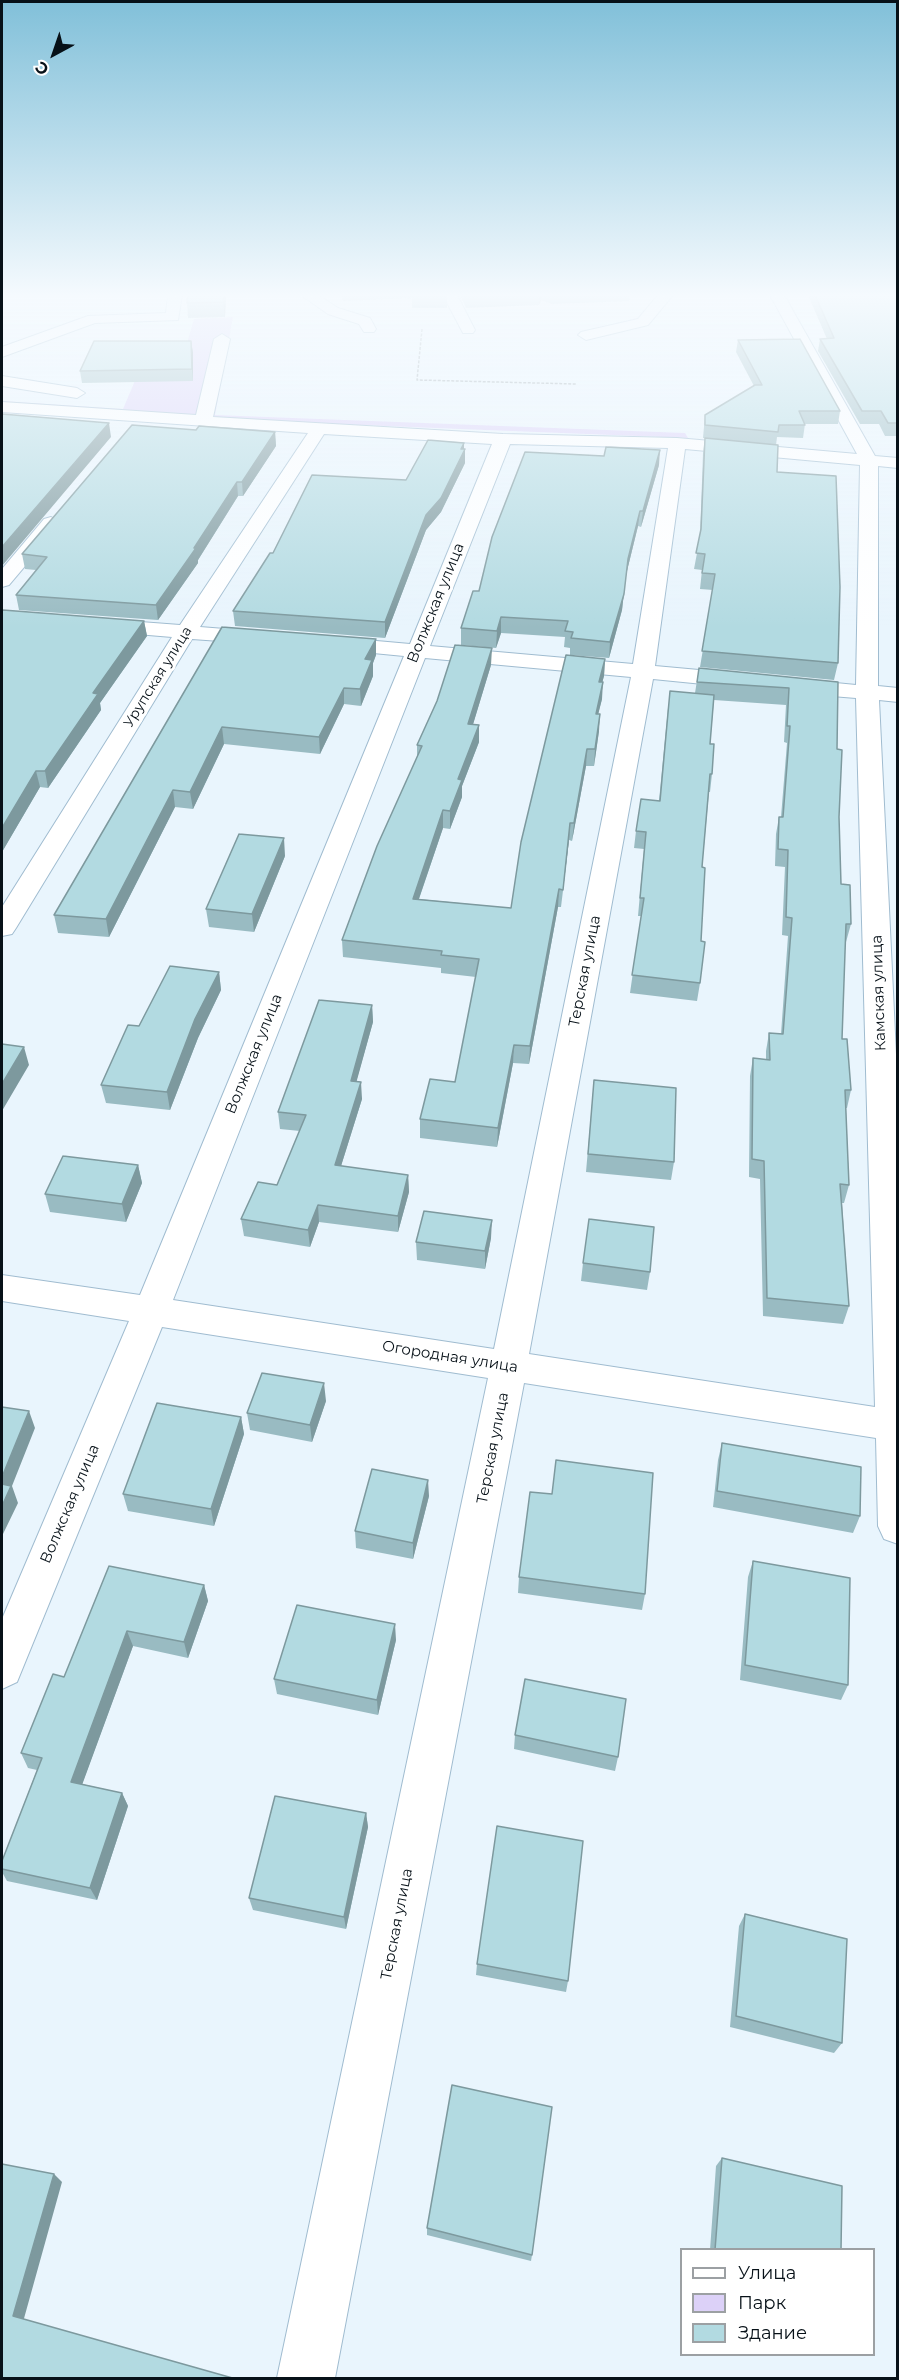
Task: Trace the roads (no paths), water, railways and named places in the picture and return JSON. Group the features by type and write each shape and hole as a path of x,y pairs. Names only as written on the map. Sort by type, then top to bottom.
{"street":[{"path":"203,422 207,406"},
{"path":"839,406 869,460"},
{"path":"2,407 139,418 503,439 677,443 897,463"},
{"path":"124,436 139,418"},
{"name":"Урупская улица","path":"2,928 185,633 319,429"},
{"name":"Волжская улица","path":"2,1668 151,1311 503,439"},
{"name":"Терская улица","path":"306,2379 509,1366 643,671 677,443"},
{"name":"Камская улица","path":"869,460 867,693 896,1426 897,1526"},
{"path":"2,581 63,509"},
{"path":"82,624 278,639"},
{"path":"313,642 418,649 897,695"},
{"name":"Огородная улица","path":"2,1288 896,1426"}]}
